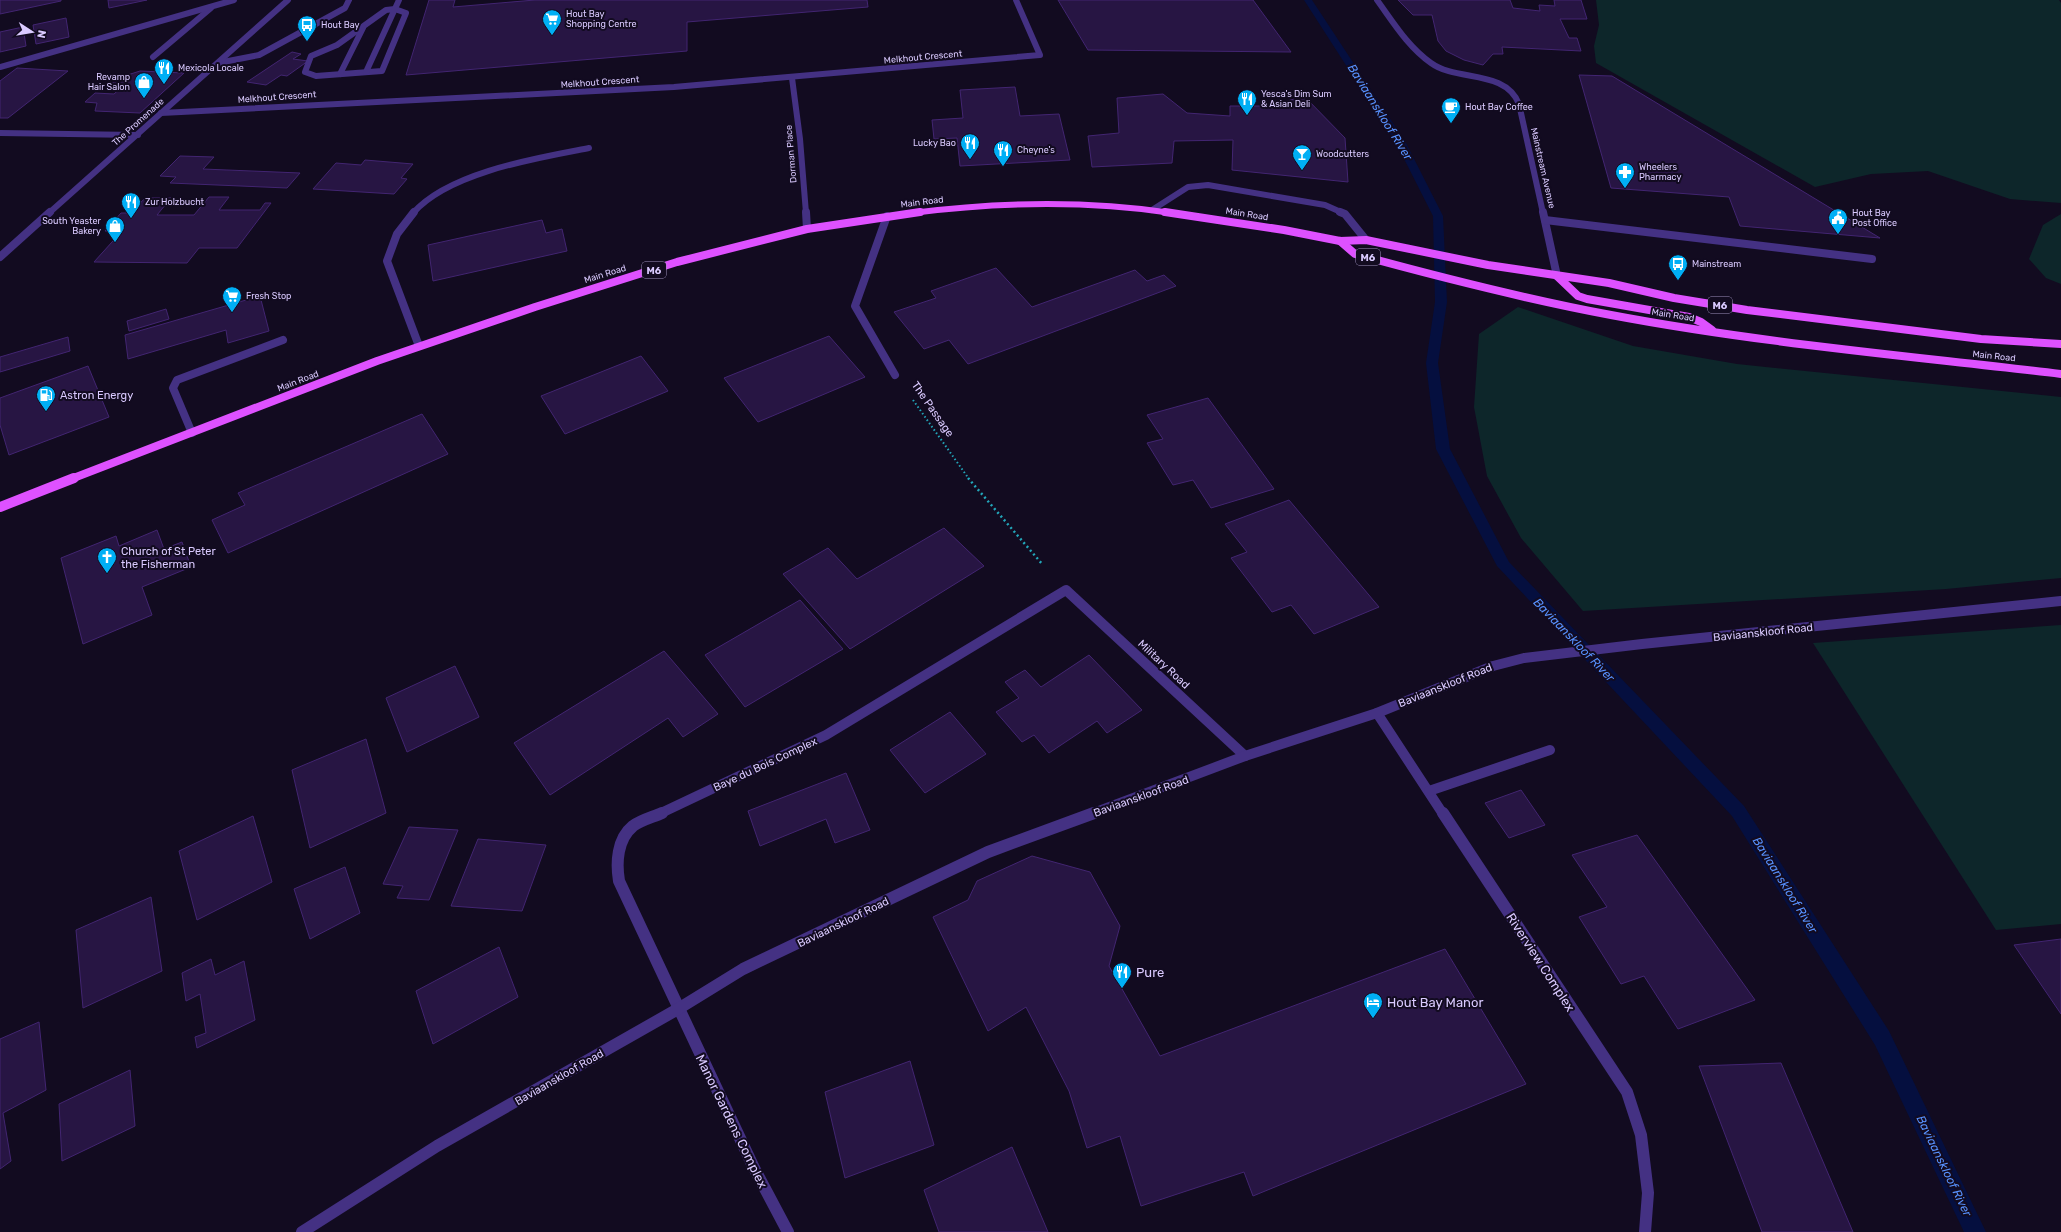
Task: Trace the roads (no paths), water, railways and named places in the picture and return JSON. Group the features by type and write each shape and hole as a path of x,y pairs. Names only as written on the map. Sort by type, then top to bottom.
{"main road":[{"name":"Main Road","path":"0,507 419,346 677,262 807,229 887,216 969,206 1046,203 1152,210 1284,230 1340,242 1366,240 1402,246 1488,265 1609,283 1674,298 1747,310 1981,339 2061,344"},
{"name":"Main Road","path":"1340,242 1355,254 1399,266 1486,288 1610,315 1714,332 1894,356 2061,374"},
{"path":"1557,276 1582,298 1689,317 1701,322 1714,332"}],"street":[{"path":"0,67 234,0"},
{"name":"The Promenade","path":"0,258 288,0"},
{"path":"218,63 259,55 345,8 349,0"},
{"path":"366,72 399,0"},
{"name":"Melkhout Crescent","path":"162,113 321,103 551,94 792,78 1040,55 1016,0"},
{"name":"Mainstream Avenue","path":"1377,0 1407,43 1434,66 1465,76 1498,84 1510,89 1515,94 1519,104 1546,220 1557,276"},
{"path":"153,57 214,6"},
{"path":"386,10 395,10 406,13 382,71 316,76 305,72 311,56 337,45 364,26 386,10"},
{"path":"340,74 364,26"},
{"name":"Dorman Place","path":"792,78 800,139 807,229"},
{"path":"0,133 138,135"},
{"path":"419,346 387,261 398,231 414,210 441,192 476,175 525,161 589,148"},
{"path":"1152,210 1188,187 1208,185 1325,205 1346,214 1366,240"},
{"path":"887,216 854,306 895,374"},
{"path":"1546,220 1872,259"},
{"path":"192,432 173,388 177,380 283,340"},
{"name":"Military Road","path":"1066,590 1245,756"},
{"name":"Baye du Bois Complex","path":"678,1009 618,881 616,862 620,845 633,826 826,735 1066,590"},
{"name":"Baviaanskloof Road","path":"302,1232 436,1146 678,1009 743,969 988,852 1245,756 1377,713 1493,666 1524,658 1642,644 2061,601"},
{"name":"Riverview Complex","path":"1377,713 1627,1092 1641,1135 1648,1193 1645,1232"},
{"path":"1429,791 1550,750"},
{"name":"Manor Gardens Complex","path":"678,1009 754,1168 788,1232"}],"waterway":[{"name":"Baviaanskloof River","path":"1308,0 1401,143 1438,216 1441,302 1432,363 1443,449 1504,566 1738,811 1882,1038 1975,1232"}],"place":[{"name":"Hout Bay Shopping Centre","path":"552,36"},
{"name":"Hout Bay","path":"307,42"},
{"name":"Mexicola Locale","path":"164,85"},
{"name":"Revamp Hair Salon","path":"144,99"},
{"name":"Yesca's Dim Sum & Asian Deli","path":"1247,116"},
{"name":"Hout Bay Coffee","path":"1451,124"},
{"name":"Lucky Bao","path":"970,160"},
{"name":"Cheyne's","path":"1003,167"},
{"name":"Woodcutters","path":"1302,171"},
{"name":"Wheelers Pharmacy","path":"1625,189"},
{"name":"Zur Holzbucht","path":"131,219"},
{"name":"Hout Bay Post Office","path":"1838,235"},
{"name":"South Yeaster Bakery","path":"115,243"},
{"name":"Mainstream","path":"1678,281"},
{"name":"Fresh Stop","path":"232,313"},
{"name":"Astron Energy","path":"46,412"},
{"name":"Church of St Peter the Fisherman","path":"107,574"},
{"name":"Pure","path":"1122,989"},
{"name":"Hout Bay Manor","path":"1373,1019"}]}
